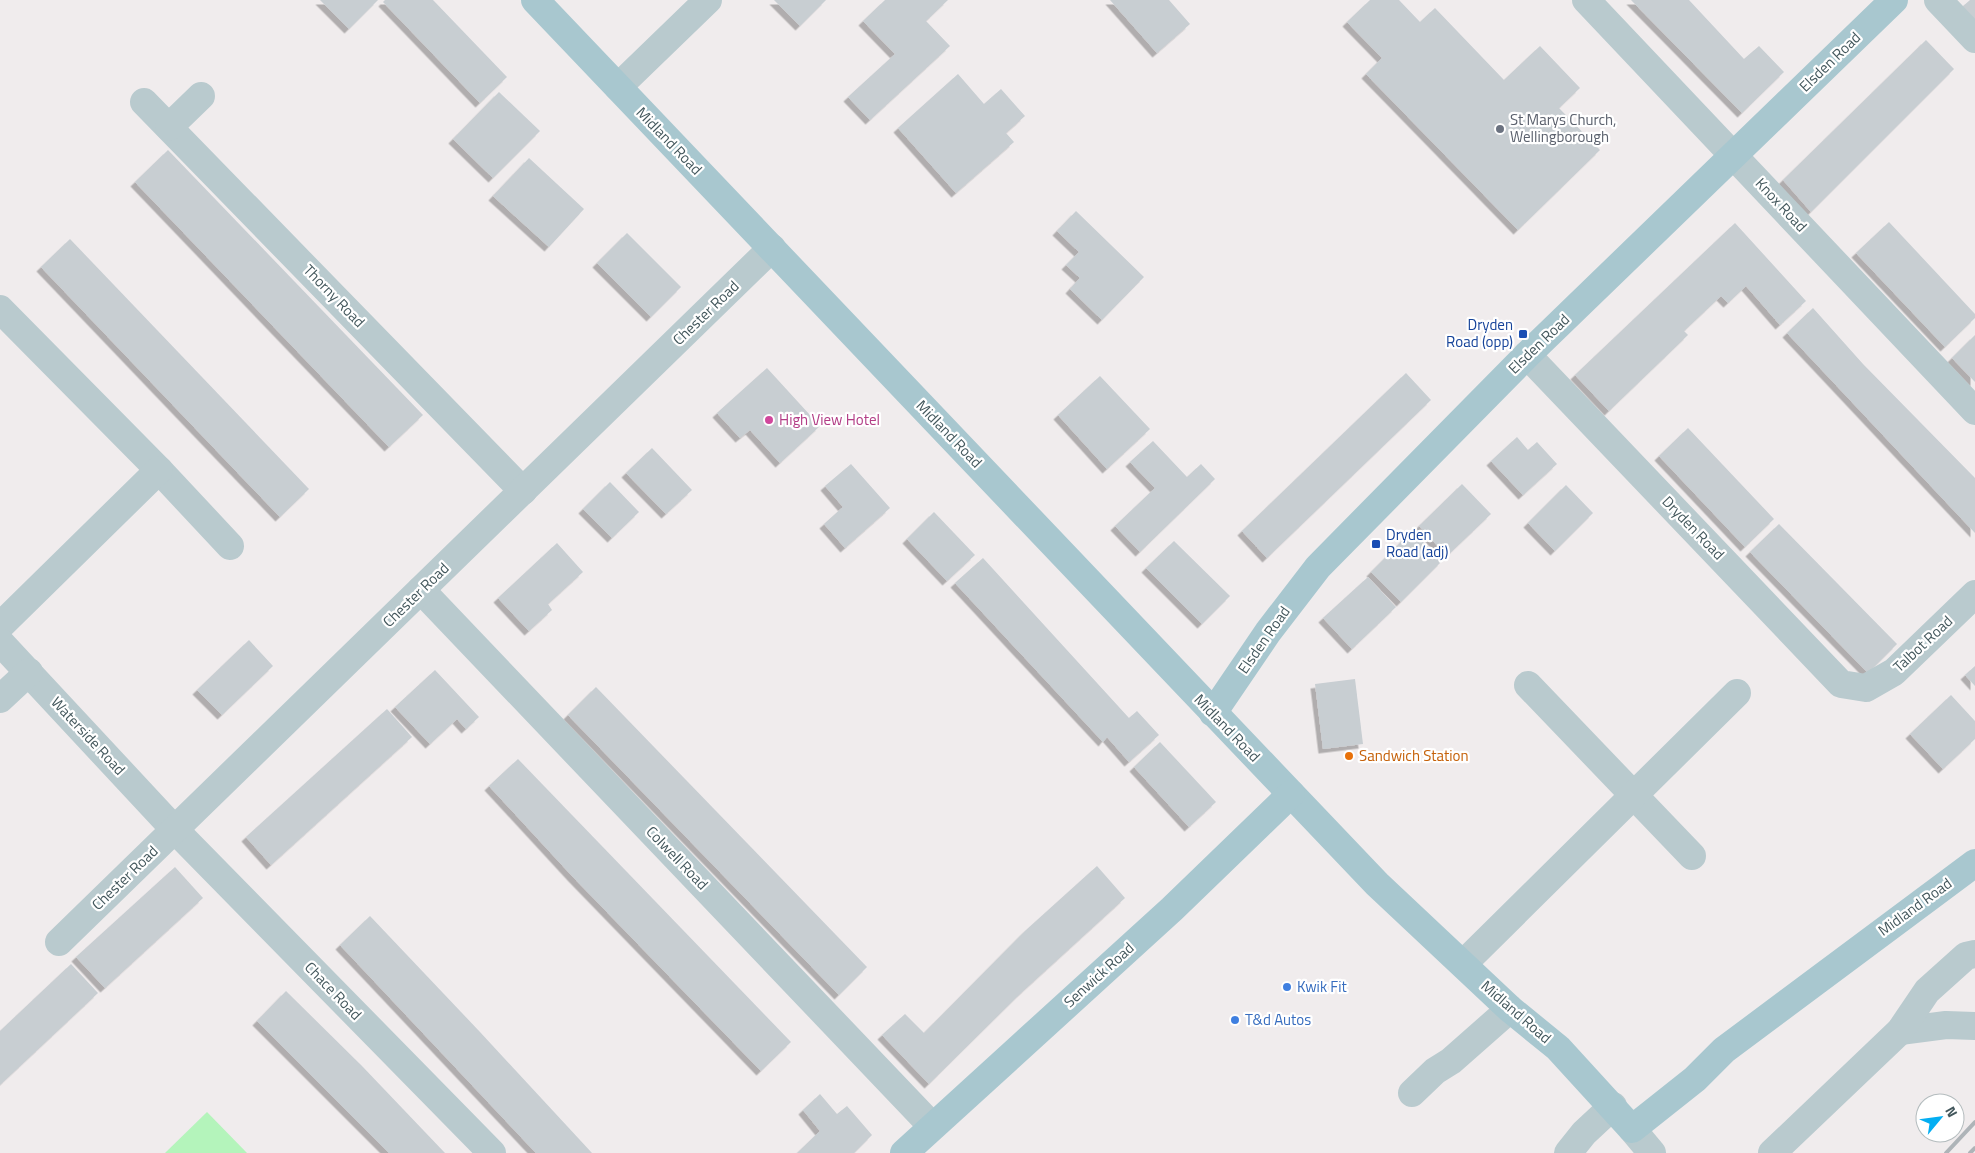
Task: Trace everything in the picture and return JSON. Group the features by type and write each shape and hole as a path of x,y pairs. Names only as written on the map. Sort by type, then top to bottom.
{"main road":[{"name":"Midland Road","path":"535,0 1377,884 1510,1009 1558,1048 1632,1129 1695,1079 1731,1044 1975,863"},
{"name":"Elsden Road","path":"1213,713 1268,632 1318,567 1527,355 1894,0"},
{"name":"Senwick Road","path":"904,1153 1172,909 1291,794"}],"street":[{"path":"618,87 708,0"},
{"name":"Knox Road","path":"1586,0 1734,154 1975,411"},
{"path":"1938,0 1975,39"},
{"path":"169,127 201,96"},
{"name":"Thorny Road","path":"144,102 523,490"},
{"name":"Chester Road","path":"59,942 772,248"},
{"path":"0,309 159,470 230,546"},
{"name":"Dryden Road","path":"1527,355 1841,684 1866,688"},
{"path":"0,626 159,470"},
{"name":"Colwell Road","path":"421,590 932,1126"},
{"name":"Talbot Road","path":"1866,688 1894,672 1975,594"},
{"name":"Waterside Road","path":"0,642 175,830"},
{"path":"0,699 28,672"},
{"path":"1528,685 1692,856"},
{"path":"1463,964 1737,693"},
{"name":"Chace Road","path":"175,830 492,1153"},
{"path":"1772,1153 1900,1031 1927,991 1966,956 1975,954"},
{"path":"1412,1093 1435,1071 1451,1061 1510,1009"},
{"path":"1900,1031 1946,1024 1975,1026"},
{"path":"1568,1153 1584,1133 1613,1106"},
{"path":"1632,1129 1652,1153"}],"green space":[{"path":"207,1112 247,1153 165,1153"}],"building":[{"path":"320,0 378,0 349,29"},
{"path":"385,0 433,0 507,77 480,103 383,2"},
{"path":"774,0 826,0 800,26"},
{"path":"885,0 948,0 926,21 950,46 870,120 848,97 895,54 863,21"},
{"path":"1110,0 1169,0 1190,24 1157,53"},
{"name":"St Marys Church, Wellingborough","path":"1370,0 1399,0 1420,22 1435,8 1504,80 1540,46 1580,88 1559,108 1600,150 1518,230 1366,74 1382,58 1347,22"},
{"path":"1631,0 1689,0 1744,59 1759,46 1784,72 1742,113"},
{"path":"1970,0 1975,0 1975,21 1962,7"},
{"path":"1926,40 1954,69 1811,212 1783,180"},
{"path":"958,74 984,104 1001,89 1025,116 1006,133 1014,142 956,193 898,128"},
{"path":"499,92 540,131 493,178 453,139"},
{"path":"168,150 423,415 389,447 135,182"},
{"path":"529,158 584,209 549,247 493,196"},
{"path":"1076,211 1144,277 1102,320 1070,289 1080,278 1066,265 1079,252 1057,231"},
{"path":"1889,222 1975,314 1975,318 1945,347 1856,253"},
{"path":"1735,223 1806,301 1780,325 1746,286 1728,303 1721,296 1684,331 1688,335 1609,411 1575,375"},
{"path":"627,233 681,287 651,317 597,263"},
{"path":"70,239 309,489 280,517 41,267"},
{"path":"1813,308 1863,364 1975,478 1975,533 1787,333"},
{"path":"1975,335 1975,382 1952,358"},
{"name":"High View Hotel","path":"767,368 820,426 780,463 750,430 740,438 717,413"},
{"path":"1406,373 1431,400 1267,558 1242,531"},
{"path":"1100,376 1150,429 1107,469 1058,415"},
{"path":"1688,428 1774,519 1745,547 1659,456"},
{"path":"1517,437 1528,450 1537,442 1557,464 1523,495 1491,461"},
{"path":"1153,441 1187,477 1201,464 1215,479 1140,552 1115,526 1155,488 1130,462"},
{"path":"652,448 692,490 666,514 626,473"},
{"path":"851,464 890,508 845,548 824,524 843,507 825,486"},
{"path":"610,482 639,512 612,538 583,509"},
{"path":"1462,484 1491,514 1447,556 1419,526"},
{"path":"1566,485 1593,513 1555,551 1528,523"},
{"path":"934,512 975,555 947,581 907,539"},
{"path":"1779,524 1897,644 1868,673 1750,552"},
{"path":"1412,531 1442,561 1401,602 1371,572"},
{"path":"1174,541 1230,596 1202,624 1146,568"},
{"path":"557,543 583,572 548,604 552,610 529,631 498,598"},
{"path":"983,558 1129,718 1137,711 1159,735 1129,762 1107,737 1103,742 955,583"},
{"path":"1368,577 1396,607 1352,649 1323,618"},
{"path":"249,640 273,666 222,715 197,690"},
{"path":"1975,666 1975,686 1965,675"},
{"path":"435,670 479,717 466,729 457,719 430,744 395,707"},
{"path":"1355,679 1363,744 1323,749 1315,684"},
{"path":"596,687 867,967 839,995 568,715"},
{"path":"1951,695 1975,721 1975,739 1943,769 1910,734"},
{"path":"387,709 412,737 271,865 246,837"},
{"path":"1160,742 1216,802 1189,827 1134,767"},
{"path":"518,759 791,1042 761,1071 573,877 489,786"},
{"path":"1097,866 1125,898 1021,993 929,1084 882,1035 905,1014 924,1033 1025,931"},
{"path":"175,867 203,898 105,988 76,957"},
{"path":"370,916 592,1153 536,1153 340,945"},
{"path":"71,964 98,993 0,1085 0,1031"},
{"path":"286,991 362,1066 445,1153 389,1153 257,1021"},
{"path":"820,1094 837,1114 847,1106 872,1135 854,1153 797,1153 820,1131 803,1110"}],"railway":[{"path":"1946,1153 1975,1122"},
{"path":"1970,1153 1975,1148"}],"place":[{"name":"St Marys Church, Wellingborough","path":"1500,129"},
{"name":"Dryden Road (opp)","path":"1523,334"},
{"name":"High View Hotel","path":"769,420"},
{"name":"Dryden Road (adj)","path":"1376,544"},
{"name":"Sandwich Station","path":"1349,756"},
{"name":"Kwik Fit","path":"1287,987"},
{"name":"T&d Autos","path":"1235,1020"}]}
